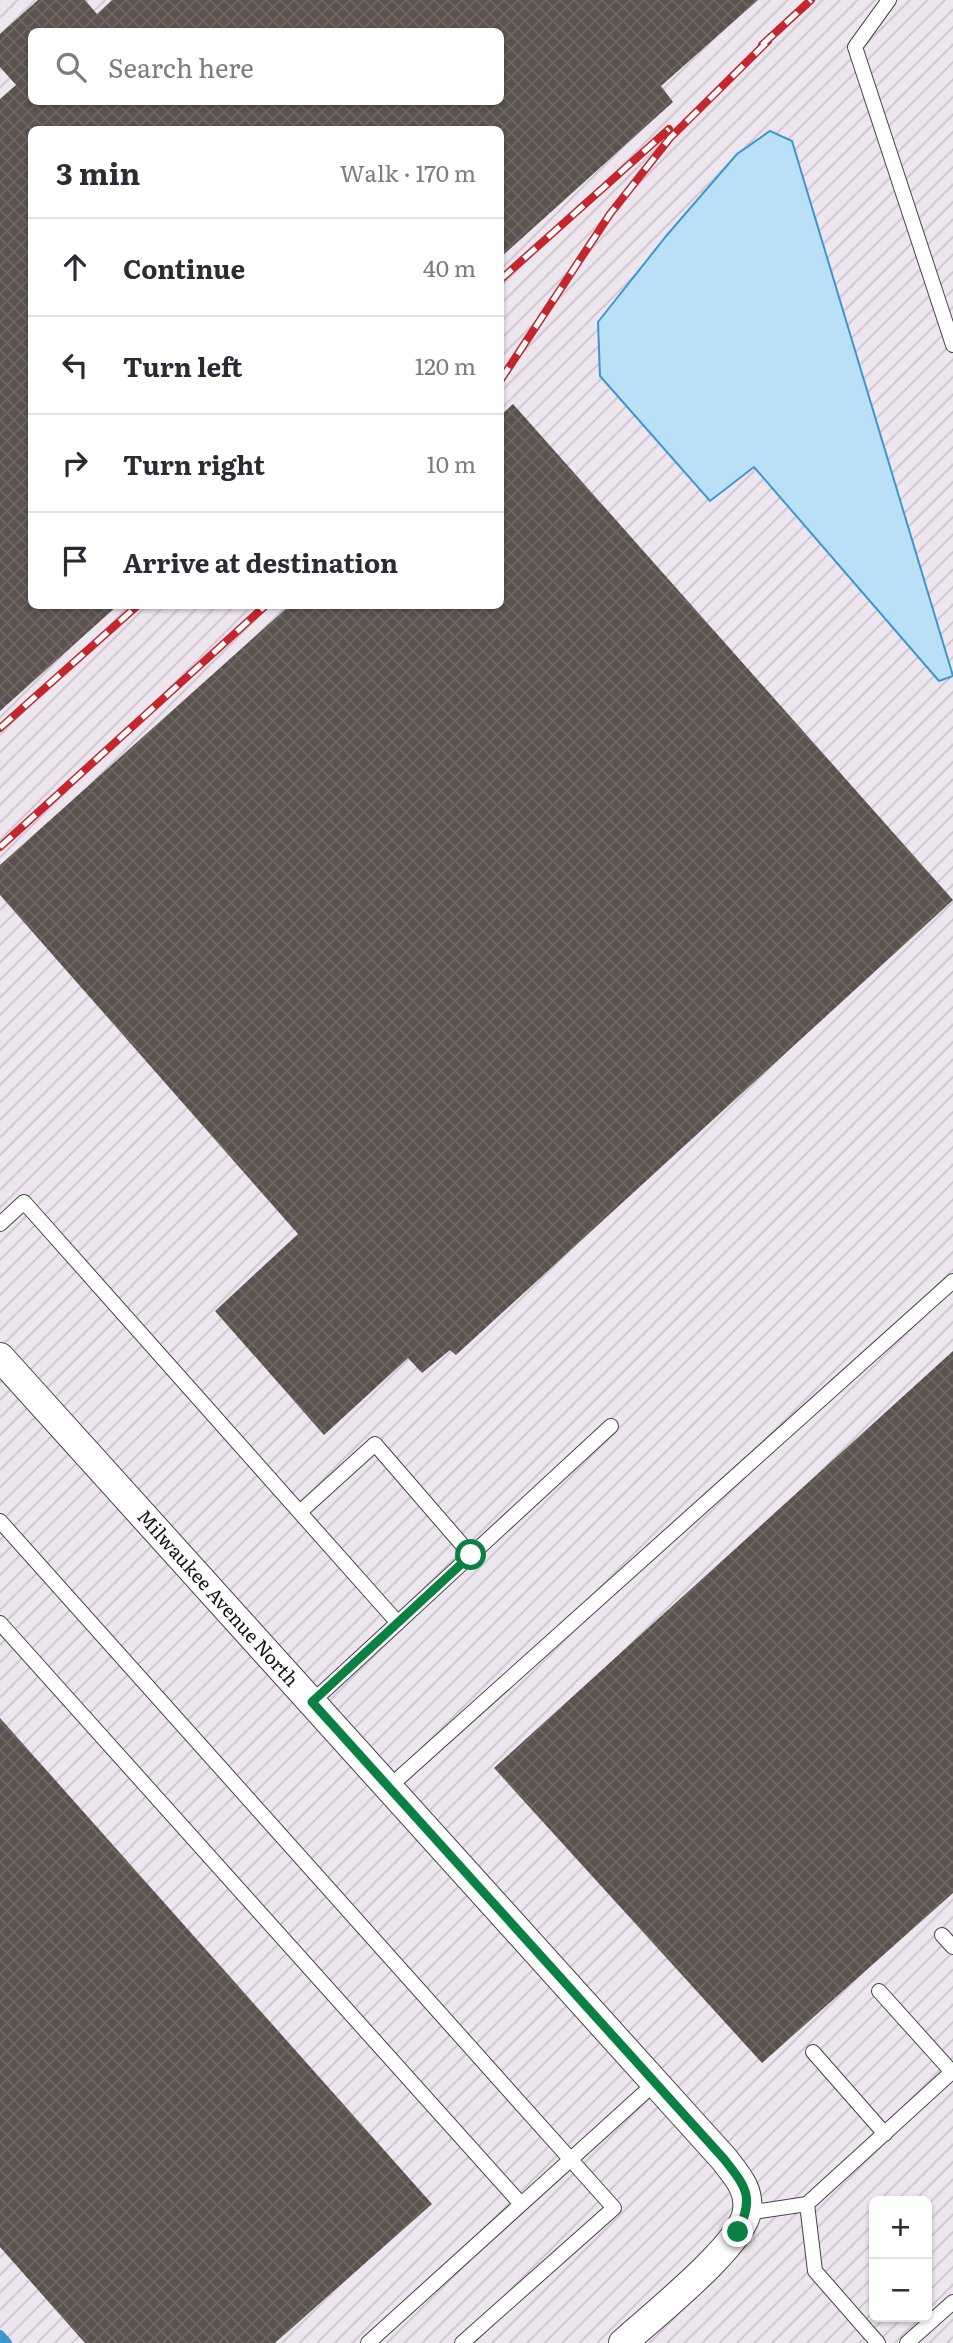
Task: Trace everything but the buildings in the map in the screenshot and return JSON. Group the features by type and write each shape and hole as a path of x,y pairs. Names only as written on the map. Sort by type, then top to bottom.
{"street":[{"name":"Milwaukee Avenue North","path":"0,1357 724,2159 745,2186 747,2213"},
{"path":"623,2343 722,2252 738,2232 747,2213"}],"lane":[{"path":"889,0 855,47 953,345"},
{"path":"0,1224 24,1202 398,1623"},
{"path":"389,1787 953,1281"},
{"path":"312,1702 611,1426"},
{"path":"300,1512 375,1444 471,1555"},
{"path":"0,1521 614,2208 462,2343"},
{"path":"0,1623 521,2204"},
{"path":"942,1934 953,1947"},
{"path":"747,2213 807,2203 953,2072 879,1991"},
{"path":"813,2052 885,2134"},
{"path":"368,2343 656,2083"},
{"path":"807,2203 815,2271 878,2343"},
{"path":"907,2343 953,2302"}],"shaded area":[{"path":"0,0 953,0 953,2343 0,2343"}],"water":[{"path":"770,131 792,141 953,676 939,681 754,467 710,501 600,376 598,322 667,235 737,154"}],"waterway":[{"path":"0,2335 7,2343"}],"railway":[{"path":"762,45 811,0"},
{"path":"504,375 610,214 670,138 768,41"},
{"path":"504,276 669,129"},
{"path":"0,728 134,609"},
{"path":"0,847 262,609"}],"route":[{"path":"471,1555 312,1702 724,2159 745,2186 747,2213 738,2232"}]}
